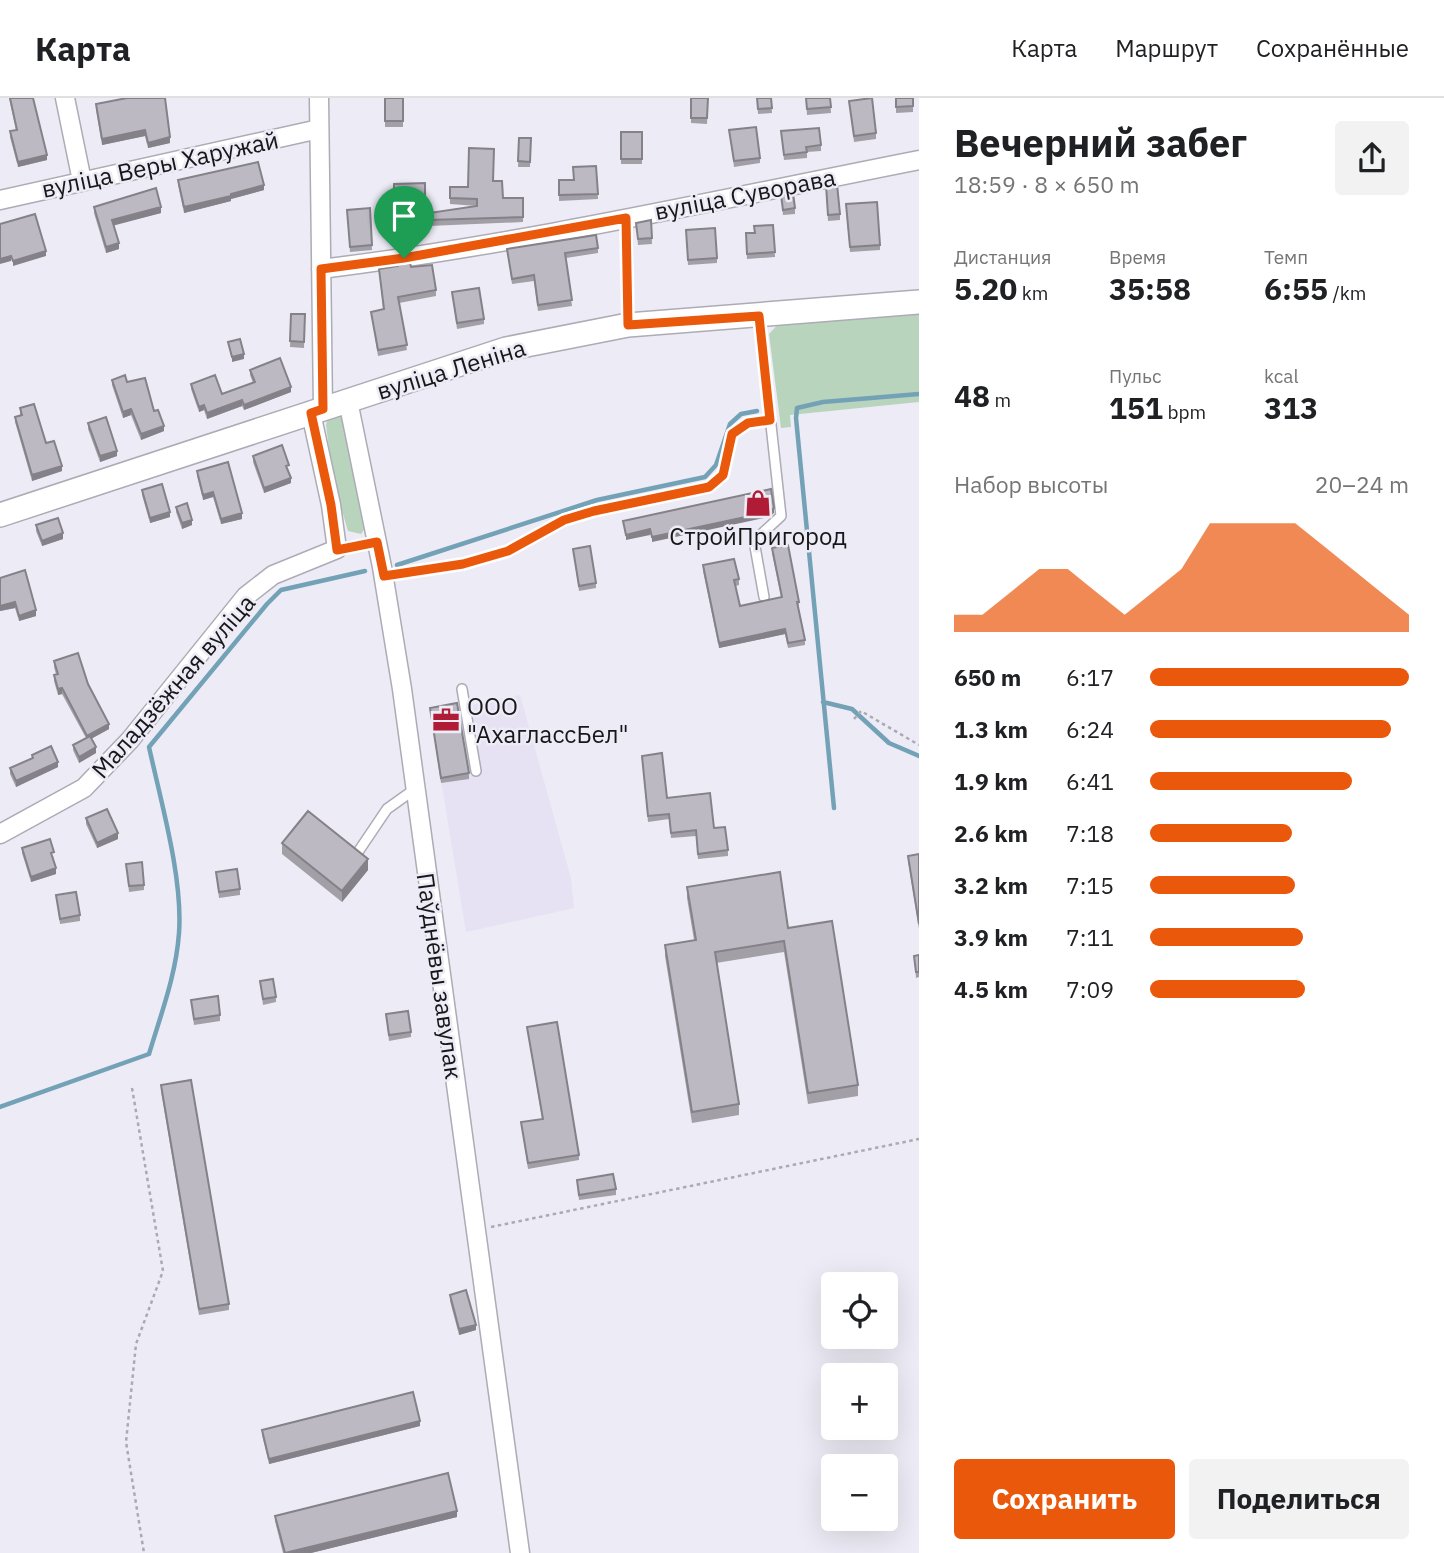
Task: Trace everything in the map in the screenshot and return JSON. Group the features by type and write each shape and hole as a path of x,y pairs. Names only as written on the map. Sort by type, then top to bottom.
{"street":[{"path":"65,98 82,181"},
{"path":"318,98 321,269 317,411 337,550"},
{"name":"вуліца Веры Харужай","path":"0,200 319,129"},
{"name":"вуліца Суворава","path":"321,269 404,258 626,218 919,160"},
{"name":"вуліца Леніна","path":"0,515 506,349 628,325 919,302"},
{"name":"Паўднёвы завулак","path":"348,401 384,576 520,1553"},
{"name":"Маладзёжная вуліца","path":"0,834 84,788 130,740 246,596 273,575 337,550"}],"lane":[{"path":"626,218 628,325"},
{"path":"759,316 781,516 754,541 764,597"},
{"path":"337,550 377,542"},
{"path":"462,689 476,771"},
{"path":"358,852 387,809 415,789"}],"path":[{"path":"384,576 463,564 508,551 564,520 594,511 709,487 723,475 732,434 748,423 770,420"},
{"path":"854,719 861,710 919,745"},
{"path":"132,1088 163,1270 136,1344 125,1442 144,1553"},
{"path":"474,1230 919,1139"}],"shaded area":[{"path":"520,695 571,878 574,908 466,932 430,713"}],"green space":[{"path":"919,312 919,402 790,415 791,427 781,428 769,334 780,322"},
{"path":"340,414 345,416 366,527 361,534 348,531 333,480 326,425 328,418"}],"building":[{"path":"10,98 33,98 47,155 18,162 10,131 17,130"},
{"path":"127,98 165,98 170,137 148,143 145,130 102,139 96,104"},
{"path":"385,98 403,98 403,121 385,121"},
{"path":"691,98 708,98 707,118 691,118"},
{"path":"757,98 771,98 772,108 758,109"},
{"path":"806,98 830,98 831,107 807,109"},
{"path":"872,98 876,133 854,136 849,101"},
{"path":"896,98 913,98 913,106 896,107"},
{"path":"756,127 760,158 734,161 729,130"},
{"path":"819,128 821,145 806,147 807,152 784,155 781,131"},
{"path":"621,132 642,132 642,159 621,159"},
{"path":"519,138 531,138 530,162 518,161"},
{"path":"469,148 494,149 493,181 502,181 503,198 523,198 523,217 429,220 429,213 477,206 477,199 450,198 450,187 468,187"},
{"path":"258,162 264,185 184,207 178,180"},
{"path":"596,166 598,194 559,195 559,180 574,180 573,167"},
{"path":"425,183 425,197 394,195 394,184"},
{"path":"837,184 840,214 828,215 826,185"},
{"path":"156,188 161,207 112,220 119,243 106,247 94,207"},
{"path":"793,193 795,208 783,210 781,195"},
{"path":"877,202 880,245 850,247 846,204"},
{"path":"370,208 372,245 350,247 347,210"},
{"path":"35,214 46,251 13,261 11,256 0,259 0,224"},
{"path":"419,215 422,236 399,240 396,219"},
{"path":"651,220 652,238 638,239 636,223"},
{"path":"773,225 775,252 747,254 746,233 755,233 754,226"},
{"path":"715,228 717,258 688,260 686,230"},
{"path":"596,235 598,248 565,253 572,300 538,305 534,275 512,279 507,249"},
{"path":"410,263 411,267 432,265 436,290 398,297 407,345 378,350 371,312 384,309 379,269"},
{"path":"479,288 484,319 457,323 452,292"},
{"path":"291,314 305,314 304,342 290,341"},
{"path":"240,339 244,354 232,357 228,342"},
{"path":"280,358 291,387 244,405 242,400 207,413 204,405 199,407 191,384 215,375 222,394 255,382 250,370"},
{"path":"125,375 127,382 145,378 154,411 158,410 164,426 141,434 131,409 123,412 112,380"},
{"path":"34,404 46,443 54,441 62,466 32,475 15,417 22,415 20,408"},
{"path":"106,417 117,451 100,456 88,423"},
{"path":"282,445 291,478 264,488 253,456"},
{"path":"228,462 242,513 221,519 213,492 203,495 197,471"},
{"path":"162,484 170,512 150,518 142,490"},
{"path":"771,489 774,508 769,512 652,537 650,529 626,535 623,521"},
{"path":"187,503 192,520 182,523 176,507"},
{"path":"58,518 63,533 42,541 36,525"},
{"path":"788,545 805,640 788,643 785,629 719,643 703,565 734,559 739,579 734,580 740,606 782,597 772,548"},
{"path":"590,546 596,583 579,586 573,549"},
{"path":"25,570 36,610 19,616 15,602 0,606 0,578"},
{"path":"78,653 88,684 109,724 87,736 62,688 58,689 54,675 58,674 54,661"},
{"path":"457,703 469,773 441,778 430,708"},
{"path":"90,736 96,747 79,757 73,745"},
{"path":"51,746 58,762 16,781 10,768"},
{"path":"662,753 667,798 710,793 714,828 725,827 728,850 698,854 696,830 671,833 669,814 648,816 642,756"},
{"path":"107,809 118,833 97,843 86,818"},
{"path":"308,811 368,859 342,891 282,843"},
{"path":"50,839 56,868 31,877 22,848"},
{"path":"919,854 919,924 908,856"},
{"path":"142,862 144,885 129,886 126,864"},
{"path":"237,869 240,889 219,892 216,872"},
{"path":"780,872 788,928 832,921 858,1085 808,1093 784,941 715,952 739,1104 692,1112 665,945 696,940 687,887"},
{"path":"76,892 80,915 60,919 56,895"},
{"path":"919,955 919,972 916,972 914,956"},
{"path":"273,979 276,997 263,999 260,981"},
{"path":"218,996 220,1015 194,1019 191,1000"},
{"path":"408,1011 411,1032 389,1035 386,1014"},
{"path":"557,1022 579,1155 528,1163 521,1122 543,1119 527,1027"},
{"path":"191,1080 229,1304 199,1309 161,1085"},
{"path":"613,1174 616,1189 579,1195 577,1180"},
{"path":"466,1290 476,1325 459,1329 450,1295"},
{"path":"413,1392 420,1421 269,1459 262,1430"},
{"path":"448,1473 457,1511 285,1553 275,1516"}],"waterway":[{"path":"834,808 797,408 823,402 919,394"},
{"path":"397,565 597,500 705,477 716,465 730,424 741,414 757,411"},
{"path":"0,1107 149,1054 175,964 179,933 178,888 149,747 281,590 365,571"},
{"path":"823,702 852,709 889,743 919,756"}],"place":[{"name":"СтройПригород","path":"758,503"},
{"name":"ООО \"АхаглассБел\"","path":"446,720"}],"route":[{"path":"626,218 628,325 759,316 770,420 748,423 732,434 723,475 709,487 594,511 564,520 508,551 463,564 384,576 377,542 337,550 331,505 311,413 323,409 321,269 404,258 626,218"}]}
